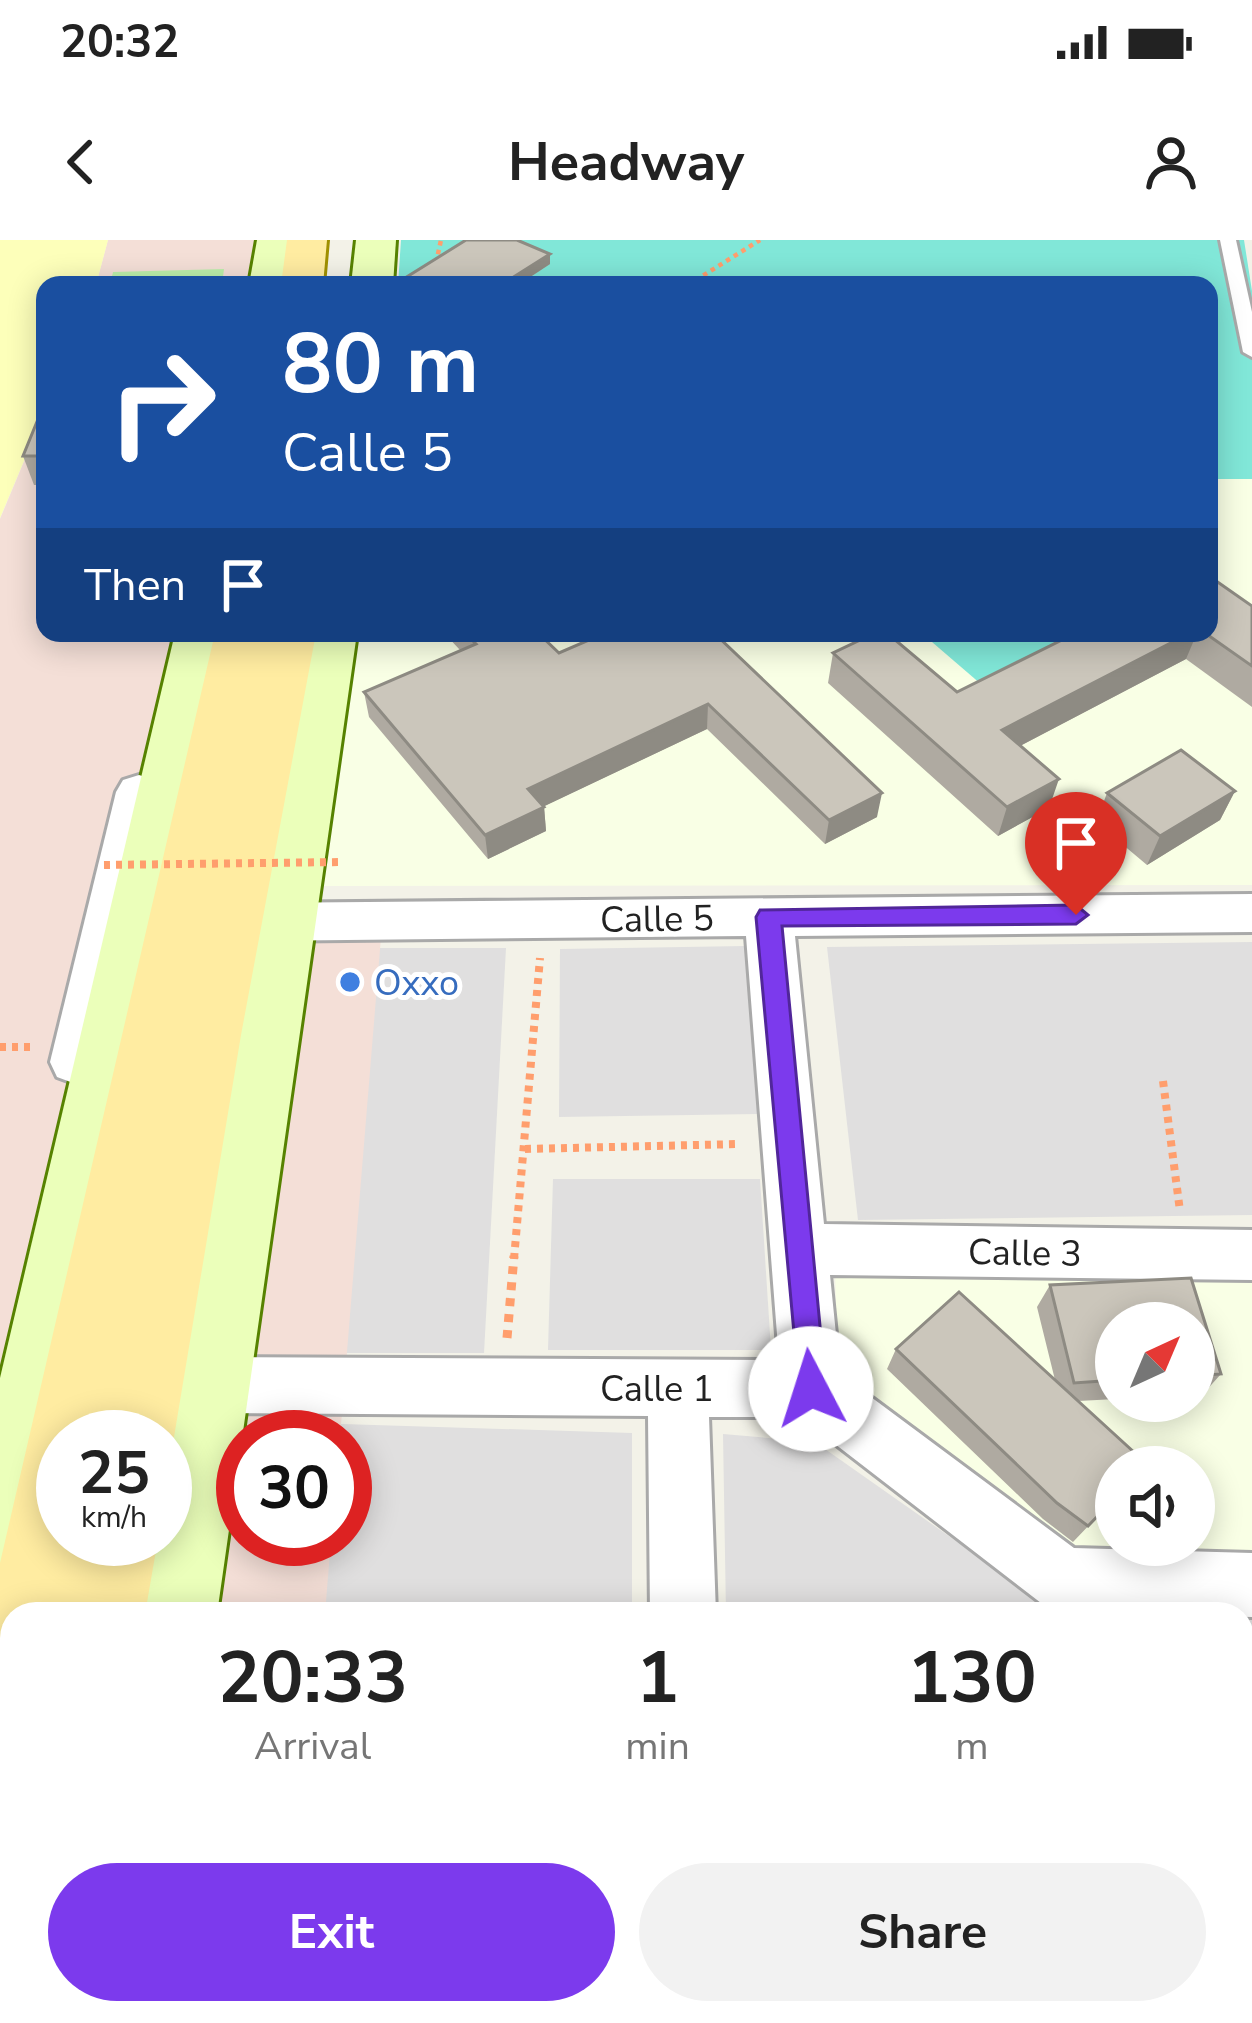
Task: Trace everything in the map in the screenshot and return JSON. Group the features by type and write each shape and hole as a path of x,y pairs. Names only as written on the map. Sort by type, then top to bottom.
{"main road":[{"path":"271,276 277,240"},
{"path":"303,276 307,240"},
{"path":"343,276 346,240"},
{"path":"373,276 376,240"},
{"path":"129,849 198,642"},
{"path":"129,849 226,642"},
{"path":"141,1410 208,922 240,642"},
{"path":"73,1410 287,642"},
{"path":"0,1549 109,1048 208,922 327,642"},
{"path":"129,849 208,922 214,1385 179,1602"},
{"path":"67,1410 109,1048"},
{"path":"31,1602 39,1566"},
{"path":"107,1602 113,1566"}],"street":[{"path":"253,276 259,240"},
{"path":"0,1390 105,924 177,642"},
{"name":"Calle 5","path":"208,922 1252,913"},
{"path":"769,917 811,1389 1064,1580 1162,1599 1252,1586"},
{"name":"Calle 3","path":"799,1249 1252,1255"},
{"name":"Calle 1","path":"214,1385 811,1389"},
{"path":"678,1389 683,1602"}],"lane":[{"path":"1228,240 1250,350"}],"path":[{"path":"436,266 441,240"},
{"path":"702,276 760,240"},
{"path":"129,849 342,862"},
{"path":"503,1387 543,919"},
{"path":"1163,1081 1186,1255"},
{"path":"525,1149 789,1143"}],"shaded area":[{"path":"108,240 291,240 285,276 98,276"},
{"path":"401,240 1244,240 1252,291 1252,479 1218,479 1218,276 399,276"},
{"path":"224,269 223,276 112,276 113,272"},
{"path":"36,433 36,642 218,642 145,938 381,937 342,1410 216,1410 216,1566 329,1566 326,1602 0,1602 0,519"},
{"path":"1218,479 1252,479 1252,885 324,886 359,642 1218,642"},
{"path":"932,642 1068,642 982,685"},
{"path":"1252,942 1252,1215 858,1220 827,947"},
{"path":"745,946 758,1114 559,1117 560,949"},
{"path":"314,948 506,948 484,1353 255,1353"},
{"path":"553,1179 760,1179 771,1350 548,1350"},
{"path":"835,1265 1252,1265 1252,1572 1072,1570 838,1397"},
{"path":"372,1425 632,1433 632,1602 226,1602 236,1566 372,1566"},
{"path":"723,1434 815,1442 1043,1602 726,1602"}],"sand":[{"path":"0,240 108,240 98,276 36,276 36,432 0,518"}],"building":[{"path":"466,240 517,240 550,254 515,276 408,276"},
{"path":"36,424 36,456 23,456"},
{"path":"1218,582 1252,606 1252,666 1218,642"},
{"path":"547,642 559,653 584,642 723,642 882,793 829,820 708,704 528,789 544,807 485,835 364,692 476,644"},
{"path":"856,642 898,642 957,692 1058,642 1173,642 1002,730 1059,779 1007,807 833,653"},
{"path":"1181,750 1235,791 1160,836 1107,793"},
{"path":"1191,1278 1198,1302 1095,1302 1095,1382 1074,1383 1050,1285"},
{"path":"959,1292 1095,1416 1095,1422 1127,1446 1095,1446 1095,1519 1088,1526 1057,1503 896,1349"}],"place":[{"name":"Oxxo","path":"350,982"}],"route":[{"path":"811,1389 769,917 1076,915"}]}
